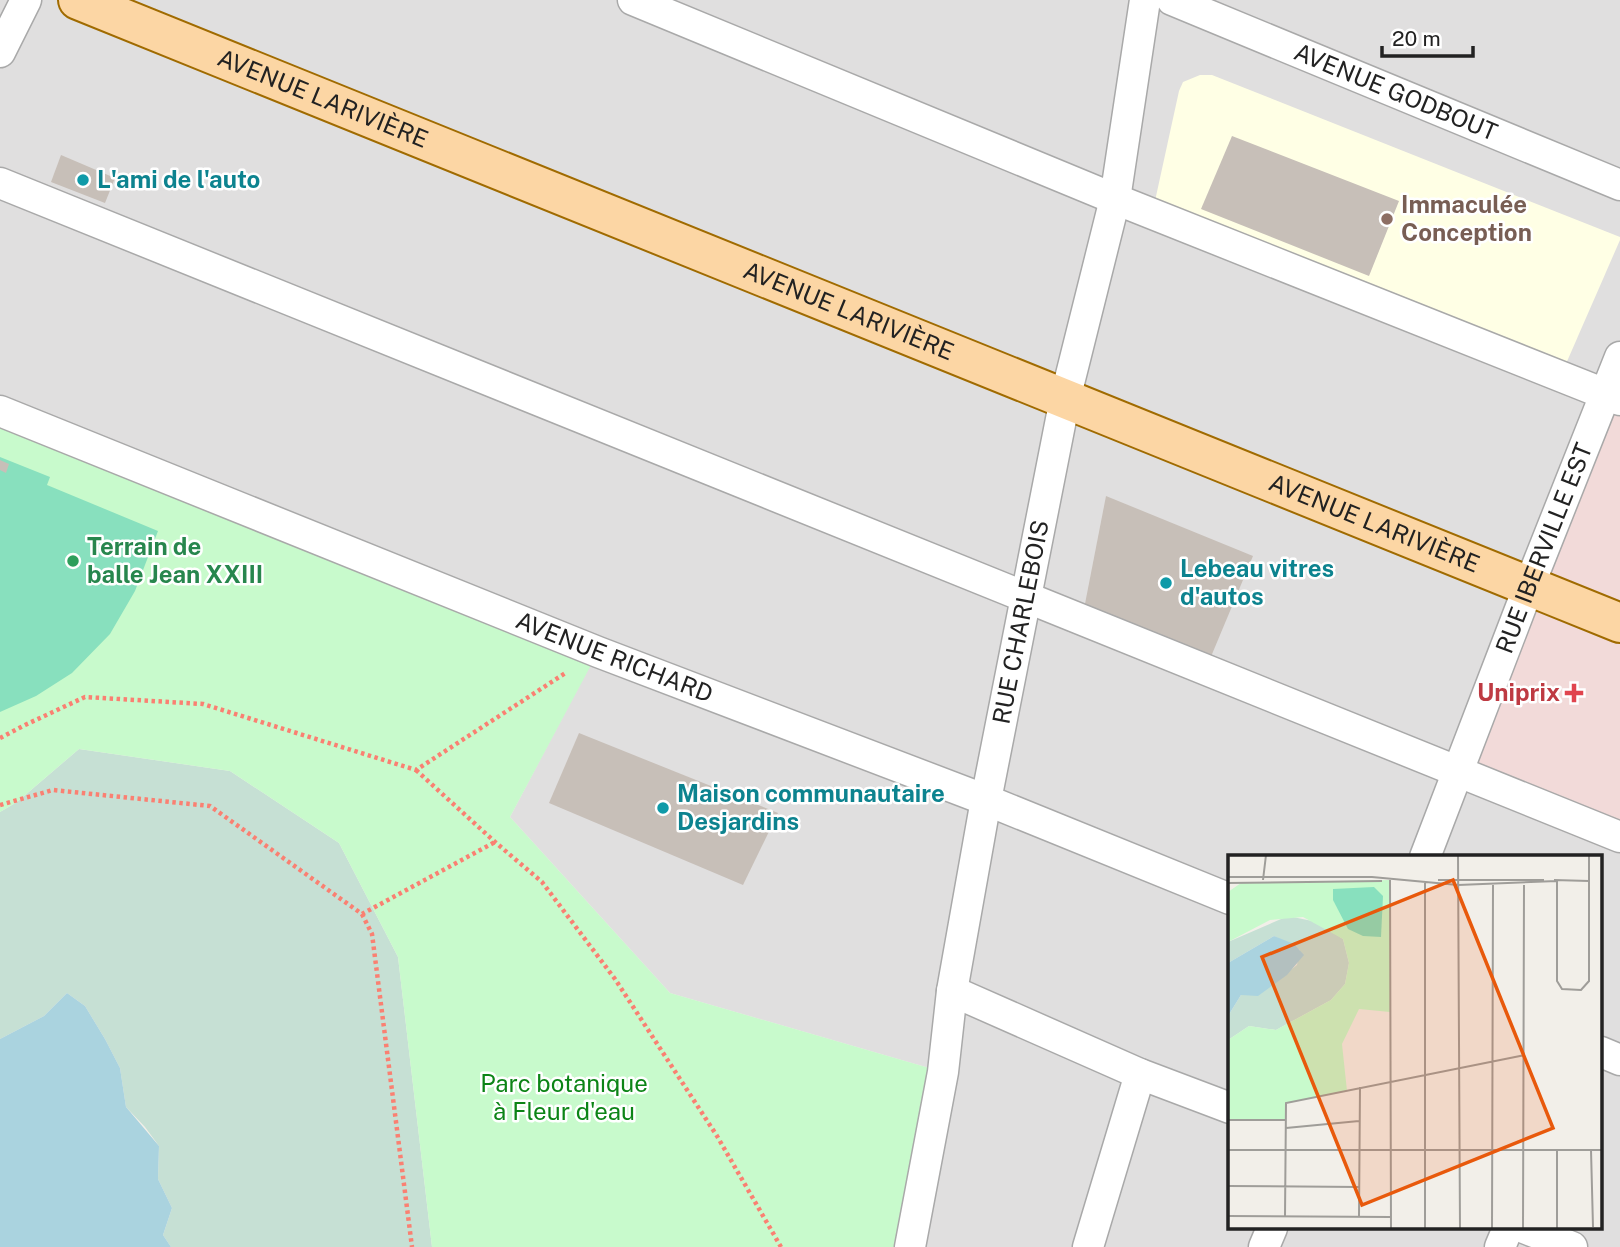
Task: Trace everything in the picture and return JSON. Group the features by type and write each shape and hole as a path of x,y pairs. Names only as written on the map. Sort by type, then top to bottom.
{"main road":[{"name":"AVENUE LARIVIÈRE","path":"78,0 1620,622"}],"street":[{"path":"0,52 26,0"},
{"path":"633,0 1115,199 1612,397"},
{"name":"RUE CHARLEBOIS","path":"911,1247 943,1072 952,991 986,800 1065,399 1115,199 1145,0"},
{"name":"AVENUE GODBOUT","path":"1172,0 1620,184"},
{"path":"0,183 1620,837"},
{"name":"RUE IBERVILLE EST","path":"1426,855 1529,586 1612,397 1620,358"},
{"name":"AVENUE RICHARD","path":"0,411 597,652 986,800 1228,898"},
{"path":"952,991 1140,1074 1228,1107"},
{"path":"1602,1052 1620,1060"},
{"path":"1088,1247 1140,1074"},
{"path":"1264,1247 1271,1230"},
{"path":"1500,1247 1507,1230"},
{"path":"1529,1230 1572,1247"}],"path":[{"path":"416,770 597,652"},
{"path":"0,738 24,724 85,697 203,704 416,770 542,882 615,979 718,1136 781,1247"},
{"path":"0,805 53,790 210,806 362,914 372,934 412,1247"},
{"path":"362,914 495,842"}],"shaded area":[{"path":"0,0 1620,0 1620,1247 910,1247 943,1072 670,993 510,817 597,652 0,411"},
{"name":"Immaculée Conception","path":"1200,75 1212,75 1620,237 1565,366 1155,201 1179,91 1183,82"},
{"path":"1620,400 1620,837 1458,773 1529,586"},
{"path":"79,749 230,771 339,843 398,957 432,1247 171,1247 163,1235 172,1208 158,1179 159,1146 126,1107 120,1068 85,1006 67,993 44,1016 0,1039 0,812 17,802"}],"green space":[{"name":"Parc botanique à Fleur d'eau","path":"0,411 598,652 510,817 670,993 943,1072 910,1247 432,1247 398,957 339,843 230,771 79,749 17,802 0,812"},
{"name":"Terrain de balle Jean XXIII","path":"0,457 50,477 47,485 158,531 135,591 110,634 72,673 36,696 0,712"}],"water":[{"path":"67,993 85,1006 105,1039 120,1068 126,1107 159,1146 158,1179 172,1208 163,1235 171,1247 0,1247 0,1039 44,1016"}],"building":[{"path":"1232,136 1399,201 1369,276 1201,209"},
{"name":"L'ami de l'auto","path":"61,155 115,178 105,203 51,182"},
{"path":"0,460 9,464 6,473 0,470"},
{"name":"Lebeau vitres d'autos","path":"1106,496 1253,556 1210,659 1084,609"},
{"name":"Maison communautaire Desjardins","path":"579,733 778,813 743,885 549,803"}],"place":[{"name":"L'ami de l'auto","path":"83,180"},
{"name":"Immaculée Conception","path":"1387,219"},
{"name":"Terrain de balle Jean XXIII","path":"73,561"},
{"name":"Lebeau vitres d'autos","path":"1166,583"},
{"name":"Uniprix","path":"1574,693"},
{"name":"Maison communautaire Desjardins","path":"663,808"}]}
